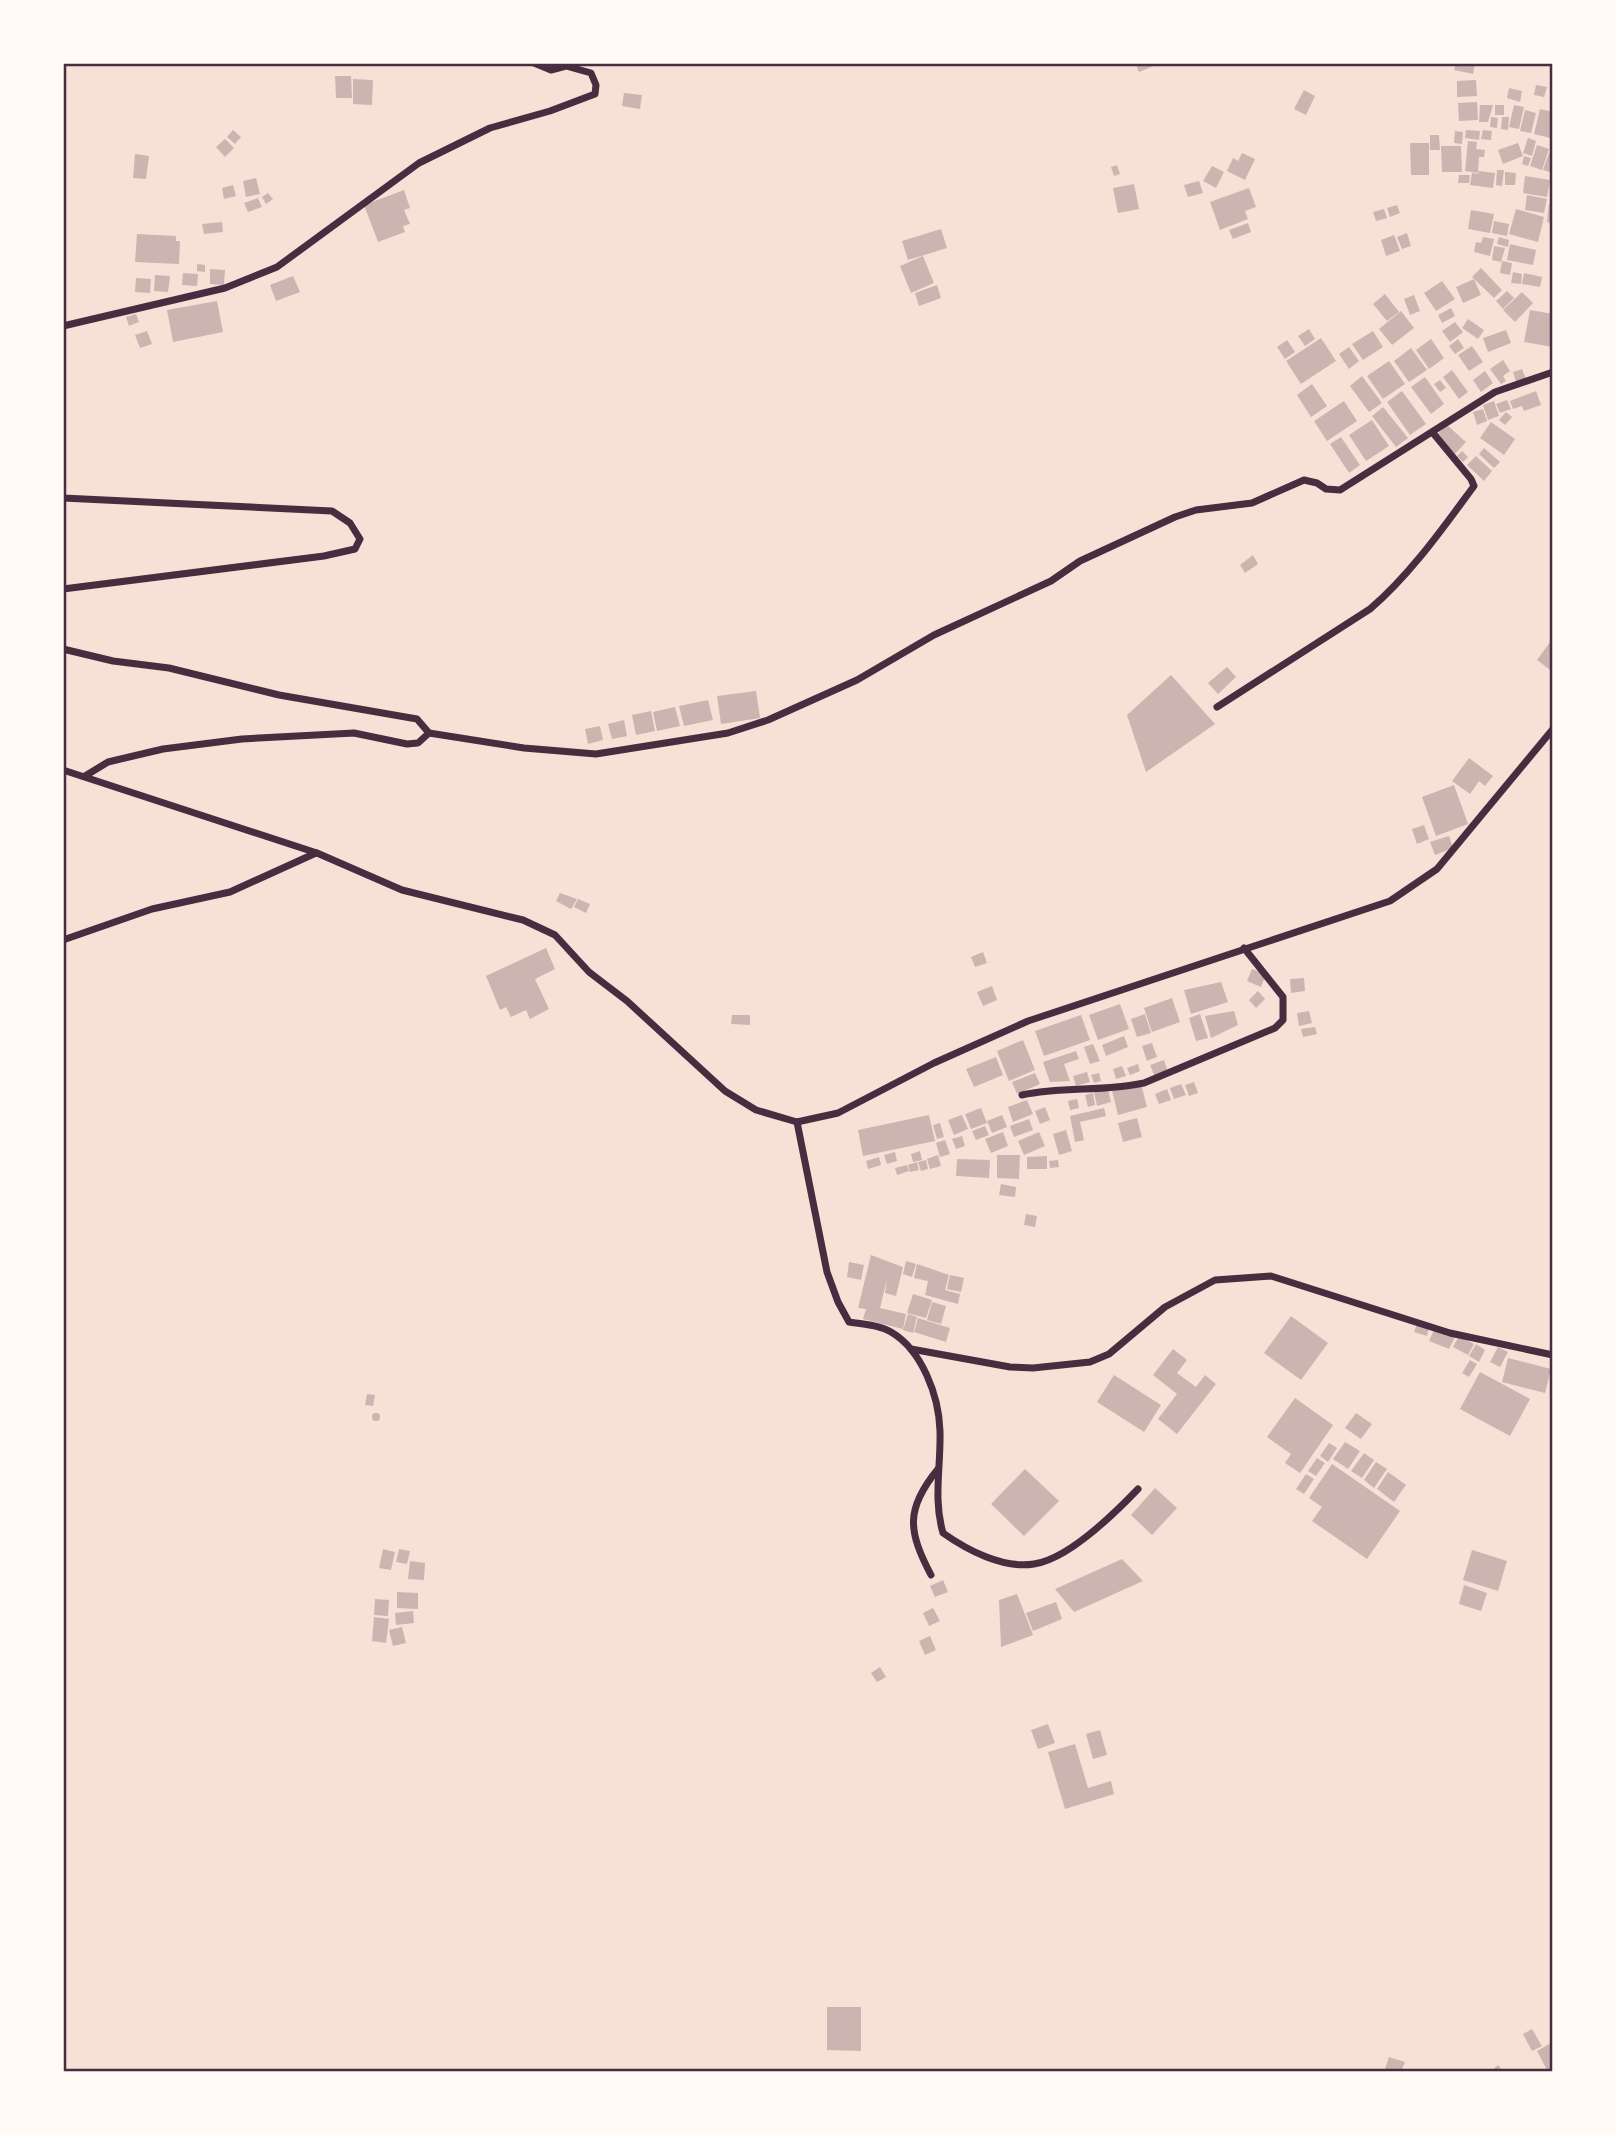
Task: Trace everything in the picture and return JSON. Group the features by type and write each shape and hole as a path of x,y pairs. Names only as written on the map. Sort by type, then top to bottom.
{"street":[{"path":"63,326 225,288 277,267 419,163 490,128 551,111 595,94 596,85 591,73 566,66 551,70 534,63"},
{"path":"63,649 113,661 181,670 279,695 417,719 429,733 524,748 596,754 729,733 768,720 856,680 934,635 1051,581 1080,561 1162,523 1196,510 1252,503 1304,480 1317,483 1326,489 1340,491 1495,392 1553,372"},
{"path":"1217,708 1370,609 1387,594 1455,512 1474,486 1433,433"},
{"path":"63,498 332,511 351,523 360,539 355,549 324,556 63,589"},
{"path":"63,770 317,853 402,890 523,920 555,935 589,972 627,1001 725,1091 756,1110 797,1122 838,1113 933,1063 1028,1021 1390,901 1437,869 1553,729"},
{"path":"85,776 119,760 163,750 242,739 354,733 407,744 418,743 429,733"},
{"path":"63,940 152,909 230,892 317,853"},
{"path":"1022,1096 1063,1089 1126,1087 1143,1083 1275,1028 1283,1020 1283,997 1244,948"},
{"path":"797,1122 827,1272 838,1302 849,1322 890,1332 911,1349 922,1364 938,1410 938,1514 943,1533 982,1555 1016,1564 1035,1564 1070,1547 1138,1489"},
{"path":"911,1349 1010,1367 1033,1368 1090,1362 1109,1353 1165,1307 1215,1280 1271,1276 1450,1333 1553,1355"},
{"path":"931,1575 916,1548 912,1532 914,1506 938,1469"}],"building":[{"path":"1135,63 1155,63 1156,65 1139,72"},
{"path":"1456,63 1475,63 1473,74 1454,70"},
{"path":"335,76 351,76 352,98 336,98"},
{"path":"353,79 373,80 372,105 353,104"},
{"path":"1476,80 1477,96 1457,97 1457,81"},
{"path":"1536,85 1547,87 1544,97 1534,95"},
{"path":"1509,88 1522,91 1520,102 1507,98"},
{"path":"1304,90 1315,96 1306,115 1294,109"},
{"path":"624,93 642,95 640,109 622,106"},
{"path":"1477,102 1478,120 1459,121 1458,103"},
{"path":"1480,105 1493,105 1488,122 1479,122"},
{"path":"1495,105 1504,105 1504,115 1495,115"},
{"path":"1514,105 1524,107 1519,129 1509,127"},
{"path":"1540,109 1553,112 1550,138 1534,134"},
{"path":"1525,110 1536,113 1531,133 1520,131"},
{"path":"1491,117 1498,118 1497,128 1490,127"},
{"path":"1502,117 1509,117 1508,130 1501,129"},
{"path":"233,130 241,137 235,144 227,137"},
{"path":"1466,130 1480,131 1479,140 1465,138"},
{"path":"1483,130 1492,131 1491,140 1481,139"},
{"path":"1455,131 1463,132 1462,144 1454,143"},
{"path":"1430,135 1439,135 1440,150 1430,150"},
{"path":"1528,138 1536,141 1532,156 1523,153"},
{"path":"225,139 234,148 225,157 216,147"},
{"path":"1468,141 1477,142 1476,149 1485,150 1484,157 1479,157 1478,173 1465,171"},
{"path":"1410,143 1429,143 1429,175 1411,175"},
{"path":"1518,143 1523,156 1503,164 1498,150"},
{"path":"1537,145 1549,149 1542,170 1530,166"},
{"path":"1441,146 1461,146 1462,172 1442,172"},
{"path":"1242,153 1255,159 1245,180 1227,171 1233,158 1238,161"},
{"path":"1549,153 1553,154 1553,173 1543,170"},
{"path":"135,154 149,156 146,179 133,178"},
{"path":"1524,156 1531,158 1528,166 1522,164"},
{"path":"1117,165 1120,174 1114,176 1111,167"},
{"path":"1212,166 1224,172 1216,188 1203,181"},
{"path":"1497,170 1504,170 1502,186 1496,185"},
{"path":"1479,171 1495,173 1493,188 1470,185 1472,173 1478,174"},
{"path":"1505,172 1516,173 1515,185 1505,185"},
{"path":"1459,175 1470,175 1469,183 1458,183"},
{"path":"1525,176 1550,180 1547,197 1523,193"},
{"path":"256,178 260,194 246,197 243,181"},
{"path":"1199,181 1203,193 1188,197 1184,185"},
{"path":"1134,184 1139,209 1118,213 1113,188"},
{"path":"233,185 236,196 224,199 222,188"},
{"path":"1249,188 1256,207 1245,211 1248,219 1220,230 1210,202"},
{"path":"404,190 410,208 404,210 410,224 403,226 405,232 378,242 364,205"},
{"path":"268,193 273,199 266,204 262,197"},
{"path":"1527,195 1547,199 1544,213 1525,210"},
{"path":"258,198 262,207 248,212 244,203"},
{"path":"1549,204 1553,205 1553,223 1547,222"},
{"path":"1397,205 1400,213 1390,217 1387,208"},
{"path":"1384,209 1387,218 1376,221 1373,212"},
{"path":"1516,209 1544,217 1538,242 1509,234"},
{"path":"1471,210 1494,214 1490,233 1468,229"},
{"path":"1494,221 1509,224 1507,236 1492,233"},
{"path":"222,222 223,232 204,234 202,224"},
{"path":"1248,223 1251,232 1233,239 1229,230"},
{"path":"941,229 947,248 908,260 902,241"},
{"path":"1407,233 1411,246 1402,249 1397,237"},
{"path":"137,234 176,236 176,241 180,241 179,264 135,262"},
{"path":"1394,235 1400,251 1386,256 1381,240"},
{"path":"1483,237 1494,239 1490,256 1474,252 1476,242 1481,243"},
{"path":"1499,237 1509,240 1508,247 1497,244"},
{"path":"1510,244 1536,250 1533,265 1507,260"},
{"path":"1494,246 1505,248 1501,262 1492,260"},
{"path":"923,256 934,283 911,293 900,266"},
{"path":"1502,261 1512,263 1510,275 1500,273"},
{"path":"197,264 205,265 205,272 197,271"},
{"path":"1481,268 1502,290 1494,298 1472,277"},
{"path":"210,269 225,270 224,285 210,284"},
{"path":"1513,272 1522,274 1521,284 1511,283"},
{"path":"183,273 198,274 197,286 182,285"},
{"path":"1524,273 1542,277 1540,287 1522,284"},
{"path":"155,275 170,276 168,292 154,291"},
{"path":"293,276 300,292 276,301 270,285"},
{"path":"136,278 151,279 150,293 135,292"},
{"path":"1474,279 1481,295 1463,303 1456,287"},
{"path":"1442,281 1455,299 1436,311 1424,293"},
{"path":"937,285 941,298 919,306 915,293"},
{"path":"1507,291 1514,298 1503,309 1496,301"},
{"path":"1522,292 1533,303 1515,322 1503,310"},
{"path":"1385,294 1399,312 1387,321 1373,304"},
{"path":"1414,295 1420,311 1410,315 1404,299"},
{"path":"217,301 223,332 173,342 167,310"},
{"path":"1451,308 1455,316 1442,323 1438,315"},
{"path":"1530,310 1553,314 1553,347 1524,342"},
{"path":"1401,311 1414,328 1392,345 1379,329"},
{"path":"136,314 139,322 129,326 126,317"},
{"path":"1468,319 1484,330 1478,339 1462,328"},
{"path":"1455,322 1463,332 1450,342 1442,331"},
{"path":"1309,329 1315,339 1305,346 1298,336"},
{"path":"1506,330 1511,343 1488,352 1483,338"},
{"path":"147,331 152,344 140,348 135,335"},
{"path":"1373,331 1383,347 1363,360 1352,344"},
{"path":"1321,338 1336,361 1301,384 1286,361"},
{"path":"1431,339 1444,358 1429,369 1416,350"},
{"path":"1458,339 1464,348 1455,354 1449,346"},
{"path":"1287,340 1295,352 1285,359 1277,347"},
{"path":"1472,346 1483,362 1469,371 1458,355"},
{"path":"1349,347 1359,361 1349,369 1339,354"},
{"path":"1411,348 1427,370 1409,382 1394,361"},
{"path":"1503,360 1510,371 1503,376 1506,381 1501,384 1490,369"},
{"path":"1389,361 1405,384 1383,399 1367,376"},
{"path":"1522,369 1526,379 1516,382 1513,372"},
{"path":"1452,370 1468,392 1459,399 1443,377"},
{"path":"1485,371 1493,383 1481,392 1473,380"},
{"path":"1362,376 1382,403 1369,412 1350,386"},
{"path":"1425,377 1444,404 1431,414 1411,387"},
{"path":"1440,380 1446,388 1440,392 1434,384"},
{"path":"1312,384 1327,406 1311,417 1297,395"},
{"path":"1402,391 1426,424 1410,435 1387,402"},
{"path":"1536,391 1541,405 1524,411 1522,406 1513,409 1510,401"},
{"path":"1507,400 1511,409 1500,413 1496,404"},
{"path":"1344,401 1357,421 1327,441 1314,421"},
{"path":"1494,401 1499,416 1488,420 1483,405"},
{"path":"1383,407 1408,438 1396,447 1372,416"},
{"path":"1483,409 1487,421 1477,425 1473,412"},
{"path":"1506,412 1512,417 1505,425 1499,420"},
{"path":"1372,420 1389,446 1366,461 1349,435"},
{"path":"1491,422 1515,439 1504,455 1480,438"},
{"path":"1447,425 1466,442 1455,454 1436,436"},
{"path":"1341,437 1360,465 1349,473 1330,444"},
{"path":"1484,448 1500,462 1494,468 1479,454"},
{"path":"1462,451 1468,457 1463,462 1457,456"},
{"path":"1476,456 1492,471 1484,481 1467,465"},
{"path":"1253,555 1258,564 1245,573 1240,565"},
{"path":"1553,638 1553,672 1537,660"},
{"path":"1227,667 1236,677 1218,694 1208,683"},
{"path":"1171,675 1215,724 1146,772 1127,715"},
{"path":"756,691 760,718 721,724 717,696"},
{"path":"708,700 713,720 684,726 679,706"},
{"path":"675,707 680,726 657,731 653,712"},
{"path":"651,711 655,731 636,735 632,715"},
{"path":"624,720 627,736 612,739 608,724"},
{"path":"600,726 603,740 588,744 585,729"},
{"path":"1469,758 1493,776 1485,786 1479,781 1470,794 1452,781"},
{"path":"1454,785 1468,824 1436,836 1422,797"},
{"path":"1424,825 1429,839 1417,844 1412,829"},
{"path":"1449,836 1453,848 1435,855 1430,842"},
{"path":"560,893 577,899 571,909 556,901"},
{"path":"578,899 590,904 586,913 574,907"},
{"path":"546,948 555,969 535,979 549,1009 530,1019 526,1010 511,1017 506,1007 500,1010 486,976"},
{"path":"983,952 987,963 975,967 971,957"},
{"path":"1252,969 1266,974 1261,987 1247,981"},
{"path":"1304,978 1305,991 1291,993 1290,979"},
{"path":"1221,982 1228,1002 1191,1014 1184,990"},
{"path":"992,986 997,1000 983,1006 977,992"},
{"path":"1258,991 1265,999 1256,1008 1249,1000"},
{"path":"1172,998 1180,1022 1152,1032 1144,1008"},
{"path":"1120,1004 1129,1029 1098,1040 1089,1015"},
{"path":"1234,1011 1238,1025 1211,1038 1205,1016"},
{"path":"1309,1011 1312,1023 1299,1026 1297,1013"},
{"path":"1145,1014 1151,1033 1137,1037 1131,1019"},
{"path":"1200,1014 1208,1038 1196,1041 1189,1018"},
{"path":"732,1015 750,1015 750,1025 731,1024"},
{"path":"1081,1015 1090,1040 1044,1056 1035,1031"},
{"path":"1315,1027 1317,1034 1303,1037 1301,1029"},
{"path":"1124,1036 1128,1047 1106,1056 1102,1045"},
{"path":"1023,1040 1035,1070 1009,1081 997,1051"},
{"path":"1152,1043 1157,1057 1147,1061 1142,1046"},
{"path":"1093,1044 1100,1061 1090,1064 1084,1047"},
{"path":"1076,1051 1079,1059 1064,1064 1070,1081 1050,1082 1043,1062"},
{"path":"996,1057 1003,1075 974,1087 966,1069"},
{"path":"1164,1060 1168,1072 1155,1077 1150,1065"},
{"path":"1138,1064 1140,1071 1130,1075 1127,1068"},
{"path":"1122,1066 1126,1076 1116,1079 1113,1069"},
{"path":"1087,1072 1090,1082 1076,1086 1073,1076"},
{"path":"1035,1073 1040,1084 1017,1094 1012,1082"},
{"path":"1099,1073 1101,1081 1094,1083 1091,1075"},
{"path":"1194,1082 1198,1093 1189,1096 1185,1085"},
{"path":"1141,1084 1147,1107 1118,1115 1112,1091"},
{"path":"1181,1084 1186,1095 1174,1099 1170,1088"},
{"path":"1108,1089 1111,1102 1097,1106 1094,1092"},
{"path":"1167,1089 1171,1100 1159,1104 1155,1094"},
{"path":"1093,1093 1095,1105 1088,1107 1085,1095"},
{"path":"1077,1099 1079,1108 1070,1110 1068,1101"},
{"path":"1027,1100 1033,1114 1013,1122 1008,1107"},
{"path":"1045,1107 1050,1120 1040,1124 1035,1111"},
{"path":"981,1108 987,1123 971,1129 965,1114"},
{"path":"1104,1108 1106,1116 1080,1122 1084,1140 1075,1142 1070,1116"},
{"path":"929,1115 935,1141 863,1156 858,1130"},
{"path":"962,1115 968,1129 954,1135 948,1120"},
{"path":"1002,1115 1007,1127 992,1133 987,1121"},
{"path":"1137,1118 1142,1137 1123,1142 1118,1123"},
{"path":"1029,1119 1033,1130 1014,1137 1010,1126"},
{"path":"940,1123 944,1137 937,1139 933,1125"},
{"path":"985,1126 989,1135 976,1140 972,1131"},
{"path":"1066,1130 1072,1151 1059,1155 1053,1134"},
{"path":"1003,1132 1008,1146 991,1153 985,1139"},
{"path":"1039,1132 1045,1146 1024,1155 1018,1141"},
{"path":"962,1136 965,1146 956,1149 952,1139"},
{"path":"945,1140 950,1154 940,1157 936,1143"},
{"path":"920,1151 922,1160 913,1162 911,1154"},
{"path":"895,1152 897,1161 887,1164 884,1155"},
{"path":"938,1155 941,1166 930,1169 927,1159"},
{"path":"997,1155 1020,1155 1019,1179 997,1178"},
{"path":"1047,1156 1047,1169 1027,1169 1027,1157"},
{"path":"879,1157 881,1165 868,1169 866,1161"},
{"path":"957,1159 990,1160 989,1178 956,1176"},
{"path":"926,1160 928,1169 921,1171 918,1162"},
{"path":"1058,1160 1059,1167 1050,1168 1049,1161"},
{"path":"917,1162 919,1170 910,1172 908,1165"},
{"path":"907,1165 909,1171 897,1175 895,1168"},
{"path":"1001,1184 1016,1187 1015,1197 999,1195"},
{"path":"1026,1214 1037,1216 1035,1227 1024,1225"},
{"path":"871,1255 903,1267 896,1296 885,1293 887,1279 880,1308 906,1314 903,1329 863,1319 866,1309 858,1308"},
{"path":"906,1261 916,1264 912,1277 903,1274"},
{"path":"849,1262 864,1265 861,1280 847,1277"},
{"path":"917,1264 949,1275 945,1290 960,1294 958,1304 925,1295 928,1281 914,1278"},
{"path":"950,1275 964,1278 961,1292 947,1289"},
{"path":"913,1294 932,1300 926,1318 907,1313"},
{"path":"932,1302 946,1306 941,1324 927,1320"},
{"path":"908,1314 917,1317 913,1333 903,1330"},
{"path":"1291,1316 1328,1343 1301,1380 1264,1353"},
{"path":"918,1318 950,1328 946,1342 914,1332"},
{"path":"1417,1324 1429,1328 1427,1336 1414,1332"},
{"path":"1435,1328 1455,1337 1449,1349 1429,1341"},
{"path":"1459,1336 1474,1344 1468,1355 1453,1347"},
{"path":"1476,1344 1485,1350 1479,1362 1469,1356"},
{"path":"1498,1347 1508,1352 1500,1367 1490,1362"},
{"path":"1173,1349 1187,1360 1177,1373 1196,1387 1205,1375 1216,1384 1177,1434 1158,1419 1177,1394 1153,1375"},
{"path":"1508,1358 1551,1369 1545,1393 1502,1382"},
{"path":"1470,1360 1477,1364 1469,1377 1462,1373"},
{"path":"1480,1372 1530,1399 1510,1436 1460,1409"},
{"path":"1114,1375 1161,1405 1144,1432 1097,1402"},
{"path":"367,1394 375,1395 373,1406 365,1405"},
{"path":"1295,1398 1333,1425 1300,1473 1285,1463 1291,1454 1267,1437"},
{"path":"376,1413 380,1417 376,1421 372,1417"},
{"path":"1356,1413 1372,1424 1361,1439 1345,1428"},
{"path":"1345,1442 1360,1451 1348,1469 1333,1459"},
{"path":"1329,1443 1337,1448 1328,1462 1320,1456"},
{"path":"1364,1453 1374,1460 1362,1478 1351,1471"},
{"path":"1317,1458 1325,1463 1316,1476 1308,1471"},
{"path":"1376,1462 1387,1469 1374,1488 1364,1480"},
{"path":"1332,1464 1400,1511 1367,1559 1312,1521 1322,1507 1309,1498"},
{"path":"1025,1469 1059,1501 1024,1536 991,1504"},
{"path":"1388,1472 1406,1485 1394,1502 1377,1489"},
{"path":"1306,1474 1314,1479 1304,1494 1296,1489"},
{"path":"1155,1488 1177,1508 1152,1535 1131,1515"},
{"path":"383,1549 395,1552 391,1570 379,1568"},
{"path":"399,1549 410,1551 407,1564 396,1562"},
{"path":"1472,1550 1507,1561 1498,1591 1463,1580"},
{"path":"1122,1559 1143,1581 1074,1612 1055,1589"},
{"path":"410,1561 425,1563 424,1580 408,1579"},
{"path":"943,1580 948,1592 935,1597 930,1586"},
{"path":"1464,1585 1487,1593 1481,1611 1459,1604"},
{"path":"397,1592 418,1593 418,1609 397,1608"},
{"path":"1017,1594 1033,1635 1001,1647 999,1600"},
{"path":"375,1599 389,1600 388,1616 374,1615"},
{"path":"1056,1602 1062,1619 1033,1631 1026,1613"},
{"path":"933,1608 940,1621 929,1626 923,1613"},
{"path":"413,1611 414,1623 396,1625 395,1613"},
{"path":"374,1617 389,1619 386,1643 372,1641"},
{"path":"402,1627 406,1643 393,1646 389,1630"},
{"path":"930,1636 936,1650 925,1655 919,1641"},
{"path":"880,1667 886,1677 877,1682 871,1673"},
{"path":"1048,1724 1055,1743 1038,1749 1031,1730"},
{"path":"1100,1730 1107,1755 1093,1759 1086,1734"},
{"path":"1075,1744 1088,1788 1111,1781 1114,1794 1065,1809 1048,1752"},
{"path":"827,2007 861,2007 861,2051 827,2050"},
{"path":"1532,2029 1542,2046 1532,2051 1523,2034"},
{"path":"1553,2042 1553,2072 1548,2072 1537,2051"},
{"path":"1389,2057 1405,2062 1401,2072 1384,2072"},
{"path":"1498,2065 1504,2072 1490,2072"}]}
